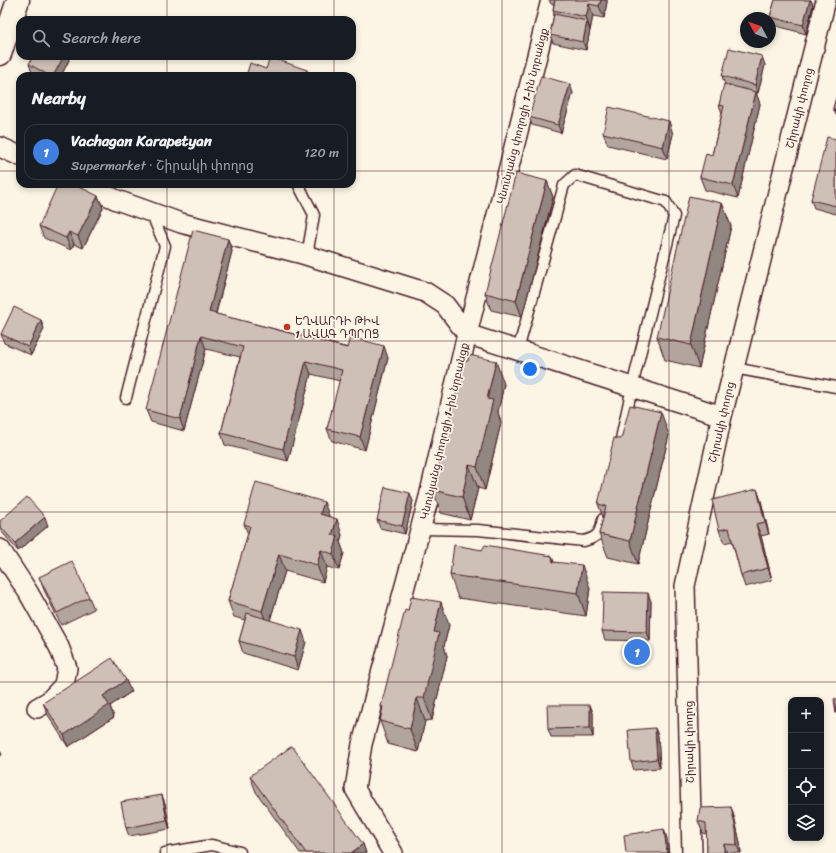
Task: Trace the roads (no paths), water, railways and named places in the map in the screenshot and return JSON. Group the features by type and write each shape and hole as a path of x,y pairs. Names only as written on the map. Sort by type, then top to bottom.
{"street":[{"path":"0,23 8,0"},
{"path":"0,54 18,0"},
{"name":"Կնունյանց փողոցի 1-ին նրբանցք","path":"393,853 355,789 362,744 420,529 467,334 551,0"},
{"name":"Շիրակի փողոց","path":"692,853 685,586 722,416 826,0"},
{"path":"0,147 16,154"},
{"path":"91,188 117,200 181,223 307,256 425,292 445,304 467,334 722,416"},
{"path":"0,549 44,620 59,647 67,668 64,685 49,700 37,708"}],"lane":[{"path":"518,350 564,185 576,175 666,202 674,216 632,387 616,462"},
{"path":"300,188 314,215 307,256"},
{"path":"126,398 165,246 151,212"},
{"path":"734,368 836,387"},
{"path":"420,529 478,530 584,541 594,539 601,530 606,507"},
{"path":"165,853 212,845 240,852"}],"place":[{"name":"ԵՂՎԱՐԴԻ ԹԻՎ 1 ԱՎԱԳ ԴՊՐՈՑ","path":"287,327"},
{"name":"Vachagan Karapetyan","path":"637,652"}]}
